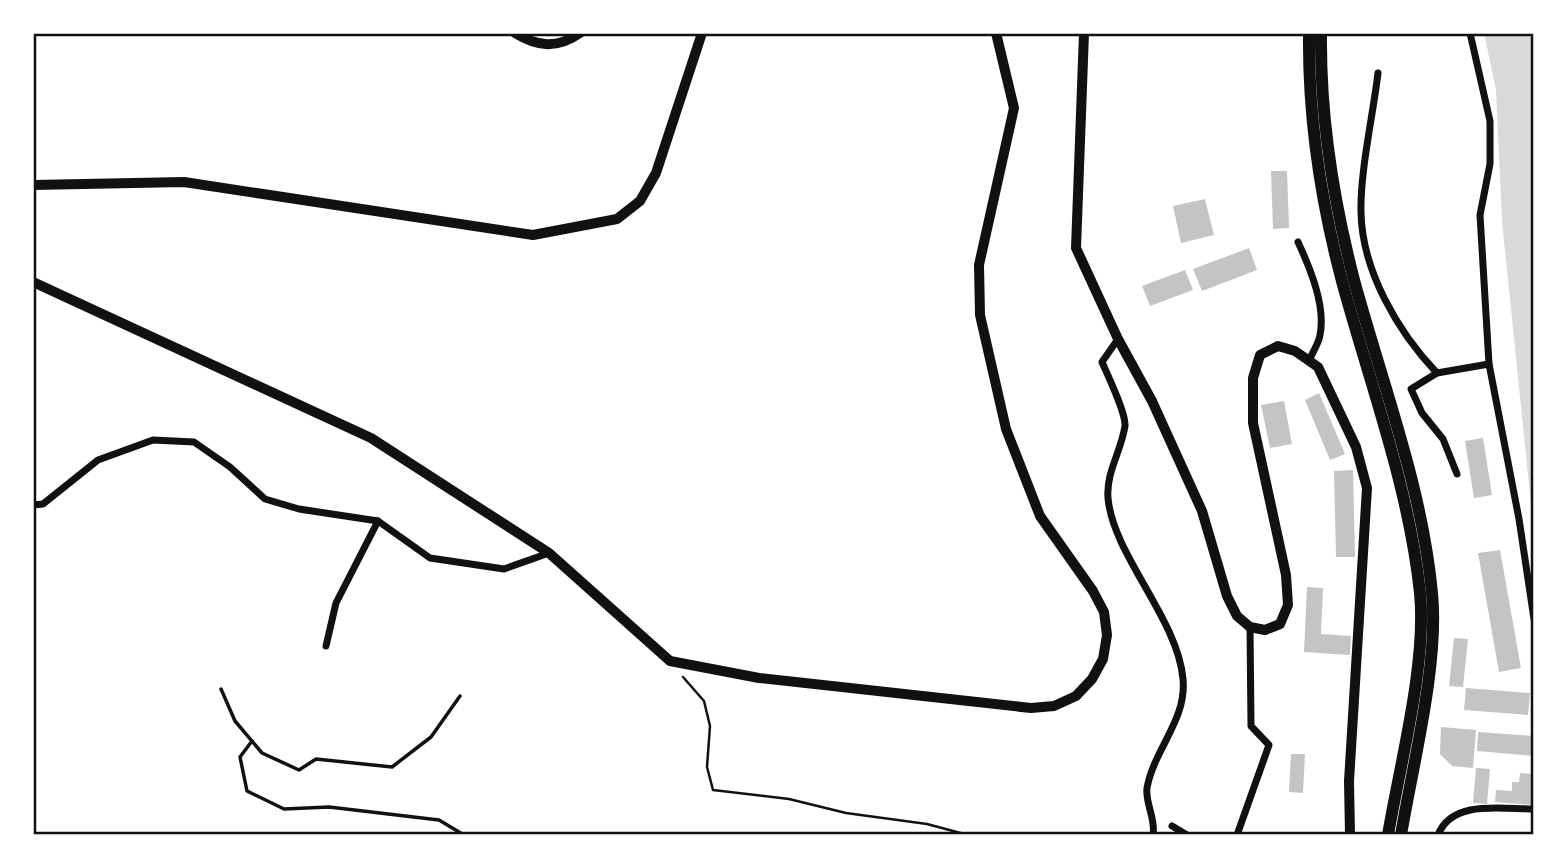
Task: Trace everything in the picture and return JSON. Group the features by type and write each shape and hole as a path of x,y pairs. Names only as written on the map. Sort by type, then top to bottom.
{"highway":[{"path":"1309,33 1308,84 1325,207 1343,283 1406,509 1420,595 1419,652 1388,835"},
{"path":"1321,33 1320,83 1337,205 1354,280 1418,507 1432,594 1432,653 1401,835"}],"main road":[{"path":"514,33 541,45 558,46 580,33"},
{"path":"33,186 184,181 533,235 617,219 640,201 656,173 702,33"},
{"path":"33,282 371,438 549,553 670,661 759,678 1031,708 1054,705 1076,696 1093,679 1103,659 1107,635 1104,612 1093,591 1040,516 1006,429 980,315 979,265 1014,108 996,33"},
{"path":"1083,33 1076,248 1118,339 1152,401 1202,512 1227,596 1237,616 1250,627 1265,630 1280,624 1288,605 1286,575 1253,423 1253,378 1260,355 1278,346 1295,351 1318,367 1356,447 1367,488 1349,781 1350,835"}],"street":[{"path":"1470,33 1490,121 1490,164 1480,215 1489,364 1519,519 1534,620"},
{"path":"1378,73 1361,210 1363,238 1392,316 1437,373"},
{"path":"1298,242 1308,264 1320,310 1320,335 1309,361"},
{"path":"1118,339 1102,362 1125,424 1109,472 1108,498 1114,526 1150,592 1183,677 1183,705 1151,772 1146,792 1155,827 1153,835"},
{"path":"1457,474 1443,439 1422,413 1411,389 1437,373 1489,364"},
{"path":"33,505 43,504 98,460 153,440 194,442 230,467 265,499 299,509 378,521 430,558 504,569 549,553"},
{"path":"326,646 336,603 378,521"},
{"path":"1237,835 1269,745 1251,726 1250,627"},
{"path":"1438,835 1443,822 1465,809 1534,810"},
{"path":"1172,826 1187,835"}],"lane":[{"path":"221,689 235,720 262,753 299,770 316,759 392,767 431,737 460,696"},
{"path":"252,741 240,757 247,791 284,809 329,807 439,820 464,835"}],"path":[{"path":"670,661 704,701 710,726 707,767 713,790 789,799 846,813 927,824 968,835"}],"shaded area":[{"path":"1484,33 1534,33 1534,533 1502,221 1496,90"}],"building":[{"path":"1271,171 1287,171 1289,228 1273,229"},
{"path":"1205,199 1214,235 1181,243 1173,206"},
{"path":"1249,248 1257,270 1202,291 1193,269"},
{"path":"1185,270 1193,290 1150,306 1142,286"},
{"path":"1319,393 1345,454 1330,460 1305,400"},
{"path":"1284,401 1292,444 1270,448 1261,405"},
{"path":"1483,438 1492,495 1474,498 1465,441"},
{"path":"1353,470 1355,557 1336,557 1334,471"},
{"path":"1500,550 1521,668 1499,672 1478,553"},
{"path":"1307,587 1323,588 1321,634 1351,636 1350,655 1304,652"},
{"path":"1454,638 1468,639 1463,687 1449,686"},
{"path":"1466,688 1530,693 1528,715 1464,710"},
{"path":"1441,727 1476,730 1473,768 1452,766 1440,754"},
{"path":"1478,732 1534,736 1534,756 1477,751"},
{"path":"1291,754 1305,754 1303,793 1289,792"},
{"path":"1476,768 1490,769 1487,804 1473,803"},
{"path":"1520,773 1534,774 1534,805 1495,802 1496,790 1512,791 1512,782 1519,782"}]}
